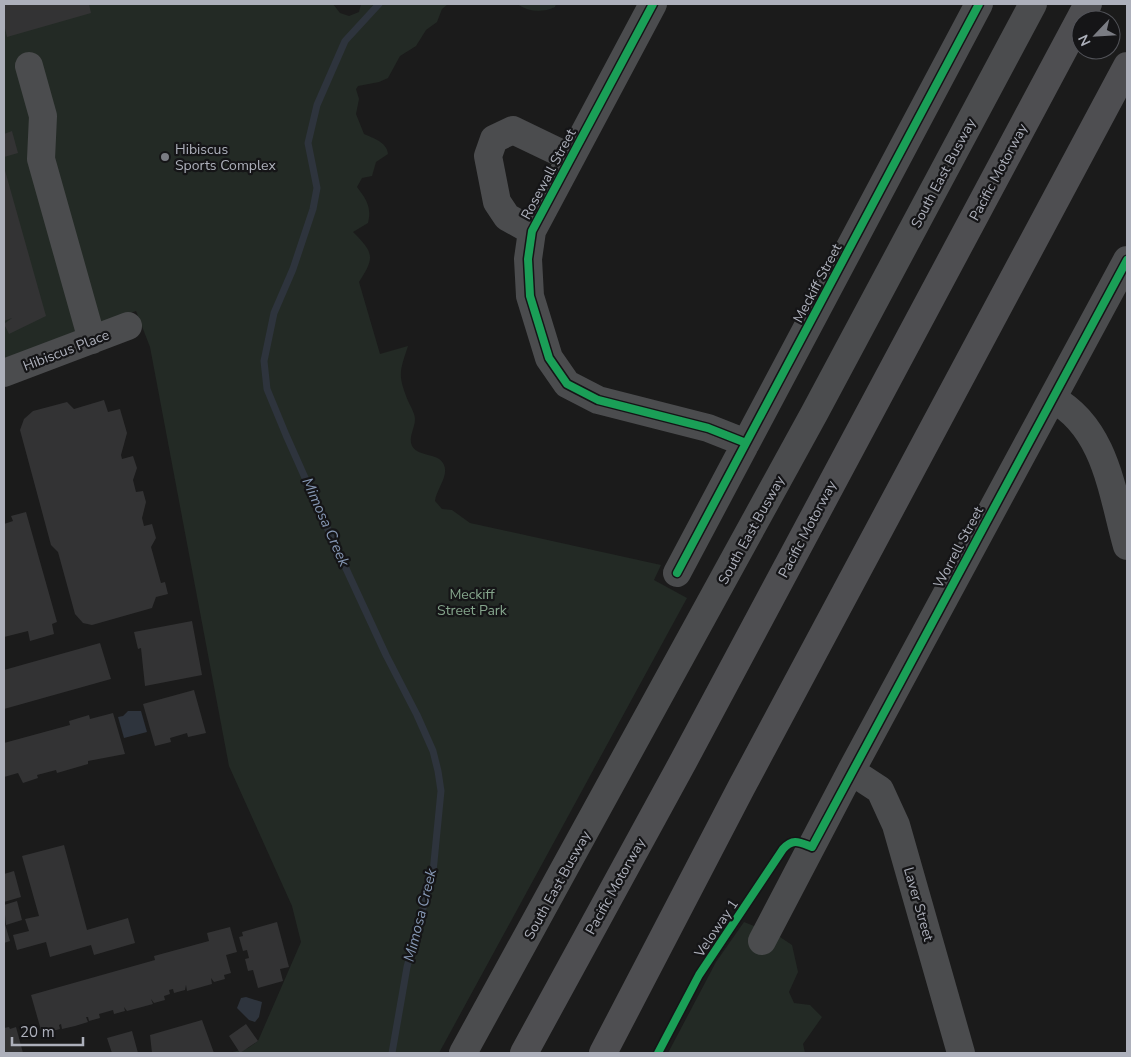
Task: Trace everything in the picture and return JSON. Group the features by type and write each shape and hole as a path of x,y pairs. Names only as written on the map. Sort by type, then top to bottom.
{"highway":[{"name":"Pacific Motorway","path":"524,1053 693,742 1088,4"},
{"path":"603,1053 755,762 1127,66"}],"street":[{"name":"Rosewall Street","path":"653,4 532,231 528,258 530,296 549,358 567,384 598,400 708,428 746,443"},
{"name":"Meckiff Street","path":"677,573 980,4"},
{"name":"South East Busway","path":"464,1053 820,403 1033,4"},
{"path":"29,66 43,116 40,159 92,340"},
{"path":"532,231 507,217 497,202 488,156 494,139 513,130 571,158"},
{"name":"Worrell Street","path":"762,941 851,771 1127,260"},
{"name":"Hibiscus Place","path":"4,373 128,326"},
{"path":"1053,399 1074,412 1093,436 1101,451 1127,546"},
{"name":"Laver Street","path":"851,771 880,790 896,825 961,1053"}],"green space":[{"name":"Meckiff Street Park","path":"4,4 333,4 340,13 349,16 359,12 361,4 448,4 442,9 437,22 426,30 416,46 400,56 388,78 379,82 358,86 356,89 359,99 356,114 364,134 382,143 388,154 376,162 372,176 362,178 357,187 369,208 369,217 368,223 353,232 365,245 370,255 368,267 359,282 380,354 408,346 403,362 401,379 415,417 411,439 412,446 419,452 438,458 444,465 444,478 435,501 442,509 452,510 470,523 661,565 654,580 687,598 439,1053 229,1053 248,1048 258,1041 301,942 292,906 229,766 150,347 136,311 4,360"},
{"path":"517,4 556,4 555,7 540,11 526,9"},
{"path":"744,922 777,935 792,945 798,972 789,992 794,1003 810,1005 822,1017 803,1044 805,1053 668,1053 716,962"}],"shaded area":[{"path":"128,711 141,711 147,732 124,738 118,717 123,716"},
{"path":"246,997 262,1002 259,1017 255,1022 249,1020 237,1008 241,998"}],"building":[{"path":"4,4 89,4 91,13 7,37 4,24"},
{"path":"12,131 18,153 4,157 4,134"},
{"path":"4,167 46,316 9,334 4,324 12,318 4,321"},
{"path":"104,400 108,412 120,409 127,433 121,455 122,459 133,456 137,468 133,480 136,492 143,491 146,502 142,518 144,526 152,524 156,538 151,547 161,583 165,582 168,594 156,597 152,608 92,625 83,623 75,614 58,552 51,545 20,430 24,419 33,411 67,402 74,409"},
{"path":"26,512 57,622 52,624 54,634 30,641 28,631 4,637 4,524 13,521 11,516"},
{"path":"192,621 202,675 145,686 141,648 138,649 134,632"},
{"path":"100,643 111,679 4,709 4,670"},
{"path":"194,690 206,733 188,737 187,733 170,738 171,742 155,746 143,704"},
{"path":"113,713 125,754 88,761 88,764 57,773 56,770 37,775 38,778 23,783 18,773 4,777 4,743 70,725 69,721 89,715 90,719"},
{"path":"64,845 87,930 128,918 135,943 94,955 91,945 50,957 46,942 17,950 13,935 29,931 25,919 39,916 22,856"},
{"path":"14,871 21,897 4,902 4,874"},
{"path":"17,901 22,920 6,925 4,905"},
{"path":"4,921 10,941 4,943"},
{"path":"277,922 289,967 280,969 283,981 258,988 253,970 248,971 245,959 249,958 247,950 243,951 239,937 243,936 242,932"},
{"path":"230,927 237,952 226,955 231,973 224,975 225,979 214,982 211,978 212,984 187,991 186,985 185,990 174,993 173,989 169,990 170,994 164,996 165,1000 154,1003 151,999 153,1004 127,1011 124,1007 125,1011 114,1014 113,1010 99,1014 100,1018 89,1021 88,1017 86,1017 88,1022 75,1026 62,1029 61,1024 59,1025 60,1029 49,1032 48,1028 41,1030 31,995 155,960 154,956 209,941 207,933"},
{"path":"202,1020 214,1053 152,1053 150,1035"},
{"path":"246,1024 258,1041 240,1053 229,1036"},
{"path":"9,1027 10,1029 16,1027 23,1053 4,1053 4,1028"},
{"path":"132,1031 138,1053 112,1053 107,1038"}],"waterway":[{"name":"Mimosa Creek","path":"379,4 345,41 317,105 308,143 317,188 313,209 293,269 274,313 264,361 267,389 286,435 386,655 417,715 433,751 438,771 441,791 433,872 407,967 392,1053"}],"cycle path":[{"path":"653,4 532,231 528,259 530,296 549,358 567,384 598,400 708,428 746,443"},
{"path":"677,573 979,4"},
{"name":"Veloway 1","path":"658,1053 699,975 783,849 793,842 812,847 1127,260"}],"place":[{"name":"Hibiscus Sports Complex","path":"165,157"}]}
